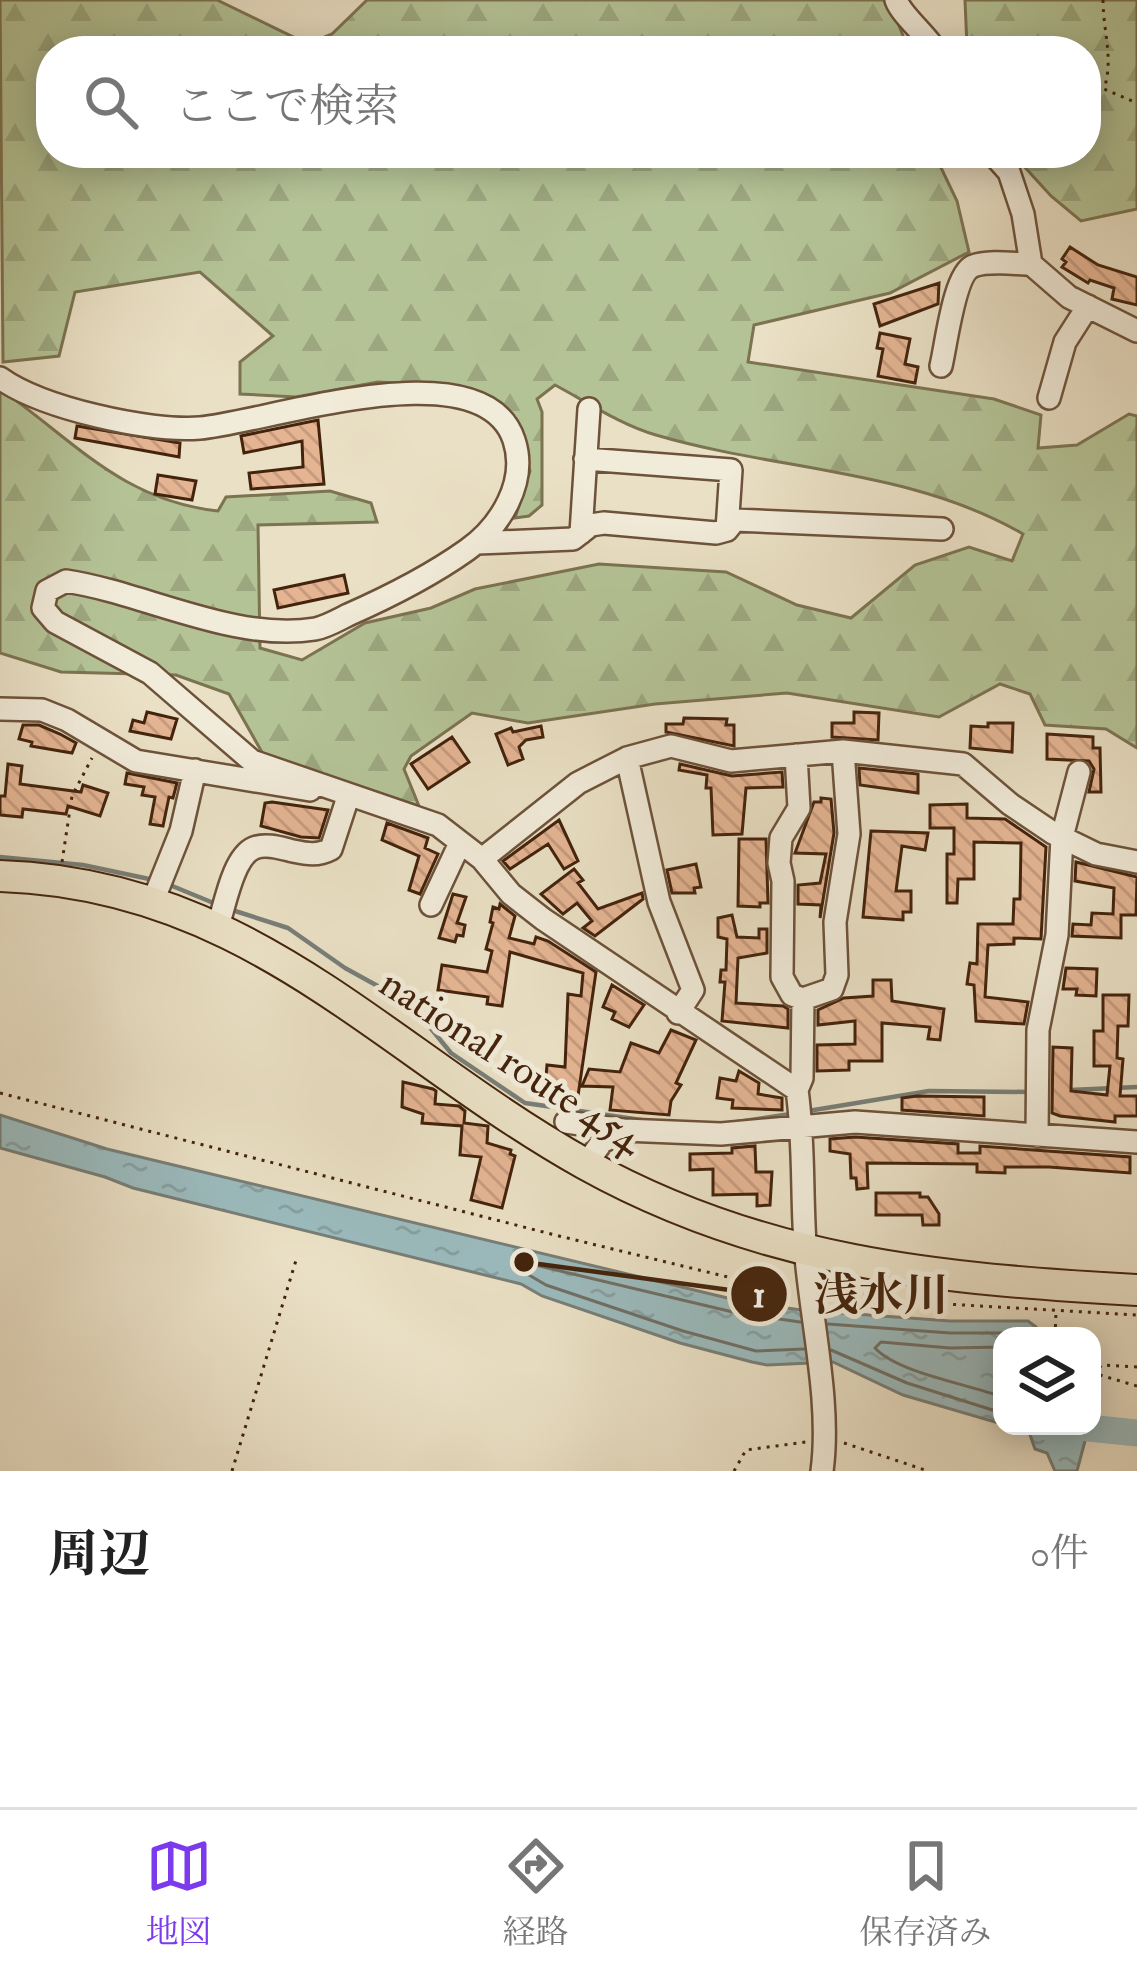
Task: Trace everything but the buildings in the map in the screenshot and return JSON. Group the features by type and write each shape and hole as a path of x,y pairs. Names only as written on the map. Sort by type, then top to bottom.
{"highway":[{"name":"national route 454","path":"0,876 62,881 153,901 218,926 303,974 586,1164 724,1226 805,1252 1057,1298 1137,1291"}],"street":[{"path":"896,0 926,36"},
{"path":"1005,168 1023,214 1031,264 1069,297 1137,331"},
{"path":"941,366 965,272 974,266 1031,264"},
{"path":"1049,398 1065,342 1088,306"},
{"path":"0,378 18,391 61,406 155,426 196,428 266,418 319,403 390,392 457,398 497,412 514,440 518,471 497,522 477,543 419,584 316,629 258,628 215,620 66,580 47,591 43,608 56,622 150,673 252,761 438,825 543,920 796,1090"},
{"path":"581,533 589,410"},
{"path":"586,459 730,470 727,530"},
{"path":"477,543 573,539 604,523 716,533 727,530 735,520 942,529"},
{"path":"0,709 42,710 136,761 353,796"},
{"path":"482,860 550,802 626,758 670,746 731,761 843,751 963,764 1010,804 1062,837 1096,854 1137,862"},
{"path":"796,755 799,808 781,838 779,863 782,977 792,995 803,999 832,989 837,975 835,922 849,834 843,751"},
{"path":"626,758 659,902 693,991 678,1013"},
{"path":"153,901 181,831 195,770"},
{"path":"1037,1136 1037,1030 1057,934 1062,837 1079,772"},
{"path":"218,926 242,858 255,847 322,854 331,849 353,796"},
{"path":"431,905 460,843"},
{"path":"803,999 802,1078 796,1090 802,1125 805,1252 825,1438 822,1471"},
{"path":"566,1122 721,1134 855,1122 1137,1142"},
{"path":"586,1164 602,1142 624,1130"}],"path":[{"path":"1102,0 1102,24 1111,57 1104,89 1137,103"},
{"path":"62,881 72,796 85,778 98,740"},
{"path":"0,1093 810,1293 911,1302 1057,1298 1137,1315"},
{"path":"232,1471 298,1257"},
{"path":"1055,1327 1057,1298"},
{"path":"1101,1366 1137,1367"},
{"path":"1101,1375 1137,1386"},
{"path":"734,1471 746,1450 825,1438 928,1471"}],"green space":[{"path":"0,0 217,0 291,36 36,36 36,168 941,168 957,201 969,252 890,293 754,325 748,362 994,399 1041,415 1038,448 1077,445 1129,414 1137,416 1137,748 1106,729 1045,725 1030,694 1000,684 939,717 787,693 655,704 528,723 472,713 411,756 404,769 419,806 263,754 229,694 176,675 61,672 0,653 0,389 126,481 184,505 218,511 226,497 330,491 371,503 377,522 258,525 260,648 302,660 365,623 431,608 475,589 599,564 726,572 797,605 851,618 915,565 969,547 1012,561 1023,534 936,496 656,435 555,385 537,399 542,412 542,505 529,516 515,518 530,471 515,418 451,386 378,382 296,397 240,394 240,362 273,336 200,272 75,292 59,356 3,362"},
{"path":"367,0 889,0 903,36 327,36"},
{"path":"965,0 1137,0 1137,209 1081,221 1026,168 1101,168 1101,36 967,36"}],"water":[{"path":"0,1115 107,1149 740,1301 950,1321 1028,1321 1036,1327 993,1327 993,1421 903,1395 833,1362 752,1362 680,1343 542,1296 521,1284 133,1188 0,1148"},
{"path":"1030,1435 1087,1435 1077,1471 1055,1471 1047,1453 1035,1449"}],"waterway":[{"path":"0,857 83,865 154,880"},
{"path":"165,883 216,904"},
{"path":"232,910 288,928 385,990 428,1025 451,1053 525,1103 648,1121"},
{"path":"1070,1090 1137,1087"},
{"path":"808,1111 929,1091 1029,1092"},
{"path":"731,1123 791,1114"},
{"path":"1101,1429 1137,1433"}],"place":[{"name":"浅水川","path":"524,1262"}]}
